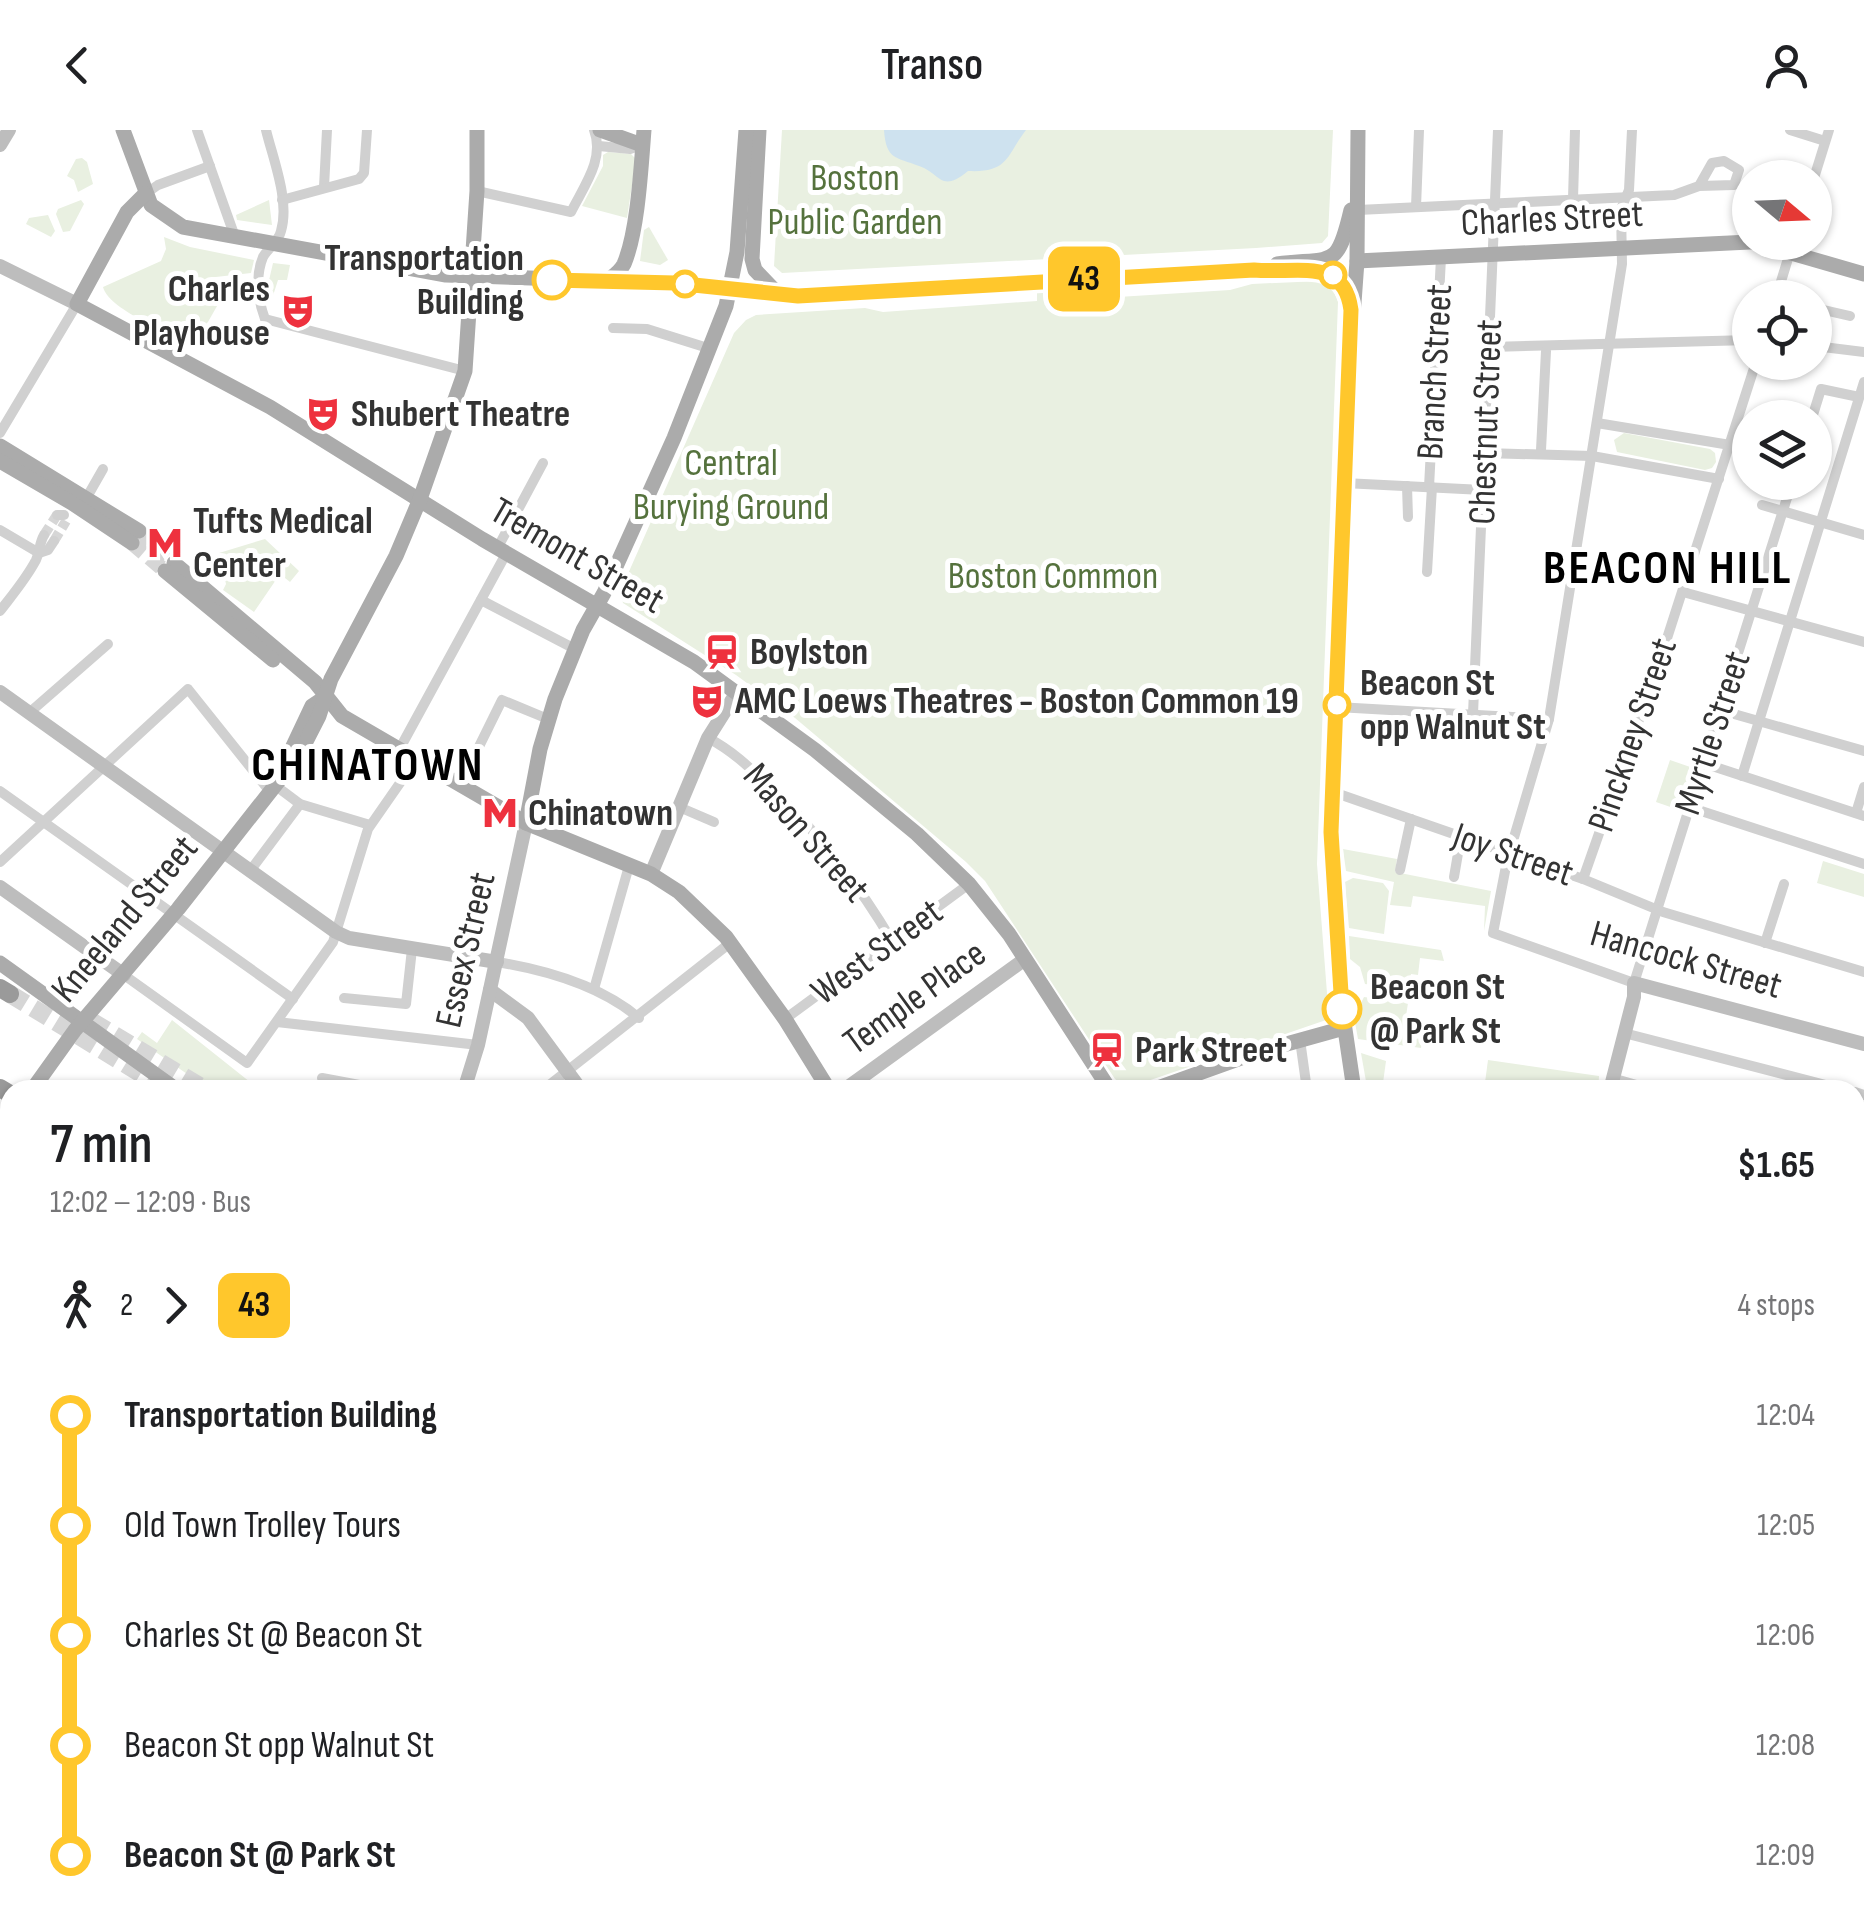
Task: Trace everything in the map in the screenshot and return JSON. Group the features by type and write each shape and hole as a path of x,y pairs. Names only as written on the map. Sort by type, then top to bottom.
{"main road":[{"path":"0,145 9,130"},
{"path":"122,130 145,194 155,209 173,222 236,239 471,277 607,281 814,295 1254,270 1332,274 1346,287 1351,310"},
{"name":"Kneeland Street","path":"39,1080 82,1022 274,790 312,706 324,698 396,556 465,372 477,191 477,130"},
{"path":"526,824 548,719 711,349 731,288 746,130"},
{"path":"758,130 752,259 762,279 778,293"},
{"path":"1353,1080 1344,1028 1332,852 1351,310 1357,262 1358,130"},
{"path":"597,135 643,138 625,259 621,270 607,281"},
{"path":"1254,270 1331,256 1344,245 1356,186"},
{"path":"0,266 76,304 127,212 145,194"},
{"path":"473,232 478,257 498,279"},
{"name":"Charles Street","path":"1357,262 1732,243"},
{"name":"Charles Street","path":"1827,260 1864,274"},
{"path":"468,329 480,294 498,279"},
{"name":"Tremont Street","path":"76,304 270,407 694,662 815,750 969,884 1025,959 1104,1080"},
{"path":"0,446 71,507"},
{"path":"0,460 71,507 136,537"},
{"path":"170,567 315,682 342,716 526,824 651,874 696,907 730,943 823,1080"},
{"path":"0,692 336,932 349,938 497,962"},
{"path":"651,874 708,738 737,692"},
{"name":"Essex Street","path":"467,1080 526,824"},
{"path":"0,887 124,975"},
{"name":"Temple Place","path":"858,1080 1025,959"},
{"path":"0,963 163,1080"},
{"path":"1612,1080 1634,997 1634,983"},
{"name":"Hancock Street","path":"1634,983 1864,1044"},
{"path":"490,990 528,1018 573,1080"},
{"path":"1182,1080 1344,1028"}],"street":[{"path":"198,130 236,239"},
{"path":"266,130 282,200 282,232 263,258 258,302 265,319 465,372"},
{"path":"324,187 327,130"},
{"path":"282,200 360,179 364,173 367,130"},
{"path":"1416,207 1419,130"},
{"name":"Chestnut Street","path":"1473,714 1498,130"},
{"path":"1573,199 1575,130"},
{"path":"1508,854 1549,718 1610,344 1623,249 1621,209 1626,197 1632,130"},
{"path":"1790,130 1827,136 1820,160"},
{"path":"477,191 571,212 597,158 597,135"},
{"path":"1358,210 1674,195 1699,186 1734,185 1739,170 1724,161 1712,163 1699,186"},
{"path":"145,194 158,185 210,166"},
{"name":"Branch Street","path":"1427,572 1440,258"},
{"path":"0,433 76,304"},
{"path":"1832,312 1850,316"},
{"path":"614,328 646,329 711,349"},
{"path":"1490,347 1732,341"},
{"path":"1832,348 1864,352"},
{"path":"1542,450 1546,351"},
{"name":"Pinckney Street","path":"1583,879 1750,380"},
{"path":"1742,776 1864,382"},
{"path":"1818,400 1821,389 1859,397"},
{"path":"1597,423 1730,444"},
{"path":"1485,453 1592,456 1719,479"},
{"path":"399,750 482,600 543,464"},
{"path":"71,507 103,468"},
{"path":"1344,483 1483,490"},
{"path":"1407,486 1408,517"},
{"name":"Myrtle Street","path":"1634,983 1787,500"},
{"path":"1762,505 1864,535"},
{"path":"0,530 40,553"},
{"path":"0,611 40,553 39,544 49,538"},
{"path":"1682,592 1864,642"},
{"path":"482,600 576,649"},
{"path":"29,713 108,644"},
{"path":"0,862 188,689 274,790 300,804 370,826"},
{"path":"460,785 502,700 548,719"},
{"path":"1337,707 1549,718"},
{"path":"1720,710 1864,751"},
{"name":"Mason Street","path":"708,738 739,757 808,825 850,874 892,941"},
{"path":"124,975 247,1063 330,946 370,826 416,760"},
{"path":"1703,763 1860,814 1864,787"},
{"path":"0,791 293,1000"},
{"name":"Joy Street","path":"1333,792 1583,879 1657,910 1864,972"},
{"path":"250,871 300,804"},
{"path":"679,807 714,822"},
{"path":"1689,807 1864,864"},
{"path":"1400,870 1412,819"},
{"path":"1454,878 1461,836"},
{"name":"Hancock Street","path":"1508,854 1493,934 1634,983"},
{"path":"594,989 629,866"},
{"name":"West Street","path":"785,1019 969,884"},
{"path":"1766,942 1784,884"},
{"path":"556,1080 730,943"},
{"path":"344,998 406,1004 412,949"},
{"path":"497,962 594,989 639,1018"},
{"path":"276,1022 478,1045"},
{"path":"1624,1034 1806,1080"},
{"path":"1300,1040 1306,1080"},
{"path":"322,1078 333,1080"}],"green space":[{"name":"Boston Public Garden","path":"782,130 1333,130 1328,236 1322,243 1256,248 782,273 774,266"},
{"path":"631,154 636,159 627,218 582,206 603,166 603,155"},
{"path":"76,159 87,162 93,184 78,192 74,180 67,176"},
{"path":"81,200 84,204 70,231 63,232 56,214 58,209"},
{"path":"269,200 272,225 237,220 236,215"},
{"path":"48,215 55,231 51,237 26,224 29,218"},
{"path":"649,227 668,260 660,265 640,261 644,230"},
{"path":"164,237 190,247 254,260 251,273 207,278 209,293 225,292 200,336 204,339 200,348 130,314 103,287 161,261 166,249"},
{"path":"273,263 290,265 287,280 278,280 271,302 267,302 267,289"},
{"name":"Boston Common","path":"1320,281 1333,289 1338,302 1317,864 1329,1019 1150,1080 1116,1080 985,881 966,862 795,718 623,603 620,592 734,333 756,315 865,308 883,312 1037,301 1037,291 1085,288 1086,299 1230,290 1252,284"},
{"path":"1624,433 1710,449 1716,462 1705,470 1617,452 1614,440"},
{"path":"265,539 299,571 290,582 280,574 254,612 223,590 226,584 219,553"},
{"path":"1670,760 1696,769 1682,811 1656,802"},
{"path":"1343,849 1397,859 1395,872 1491,891 1484,931 1485,906 1413,896 1411,907 1390,905 1394,882 1346,871"},
{"path":"1823,861 1864,874 1864,897 1817,883"},
{"path":"1353,878 1383,883 1389,891 1384,934 1349,928 1345,882"},
{"path":"1349,936 1441,950 1444,961 1420,958 1418,975 1411,974 1409,990 1365,984 1360,967 1350,959"},
{"path":"1364,997 1408,1003 1406,1016 1412,1017 1409,1034 1432,1041 1422,1040 1421,1048 1358,1039 1354,1017"},
{"path":"172,1020 247,1080 196,1080 137,1039 142,1032 157,1043"},
{"path":"1361,1053 1386,1061 1383,1080 1366,1080"},
{"path":"1488,1060 1599,1076 1599,1080 1485,1080"}],"water":[{"path":"884,130 1026,130 999,166 968,171 946,181 894,156 887,147"}],"tunnel":[{"path":"44,535 57,515"},
{"path":"54,541 66,521"},
{"path":"139,531 174,563"},
{"path":"132,543 165,571"},
{"path":"10,994 151,1080"},
{"path":"91,1021 189,1080"}],"bus line":[{"name":"43","path":"552,280 675,283 798,296 1254,270 1327,273 1338,278 1348,290 1351,310 1331,832 1342,1009"}],"place":[{"name":"Transportation Building","path":"552,280"},
{"name":"Charles Playhouse","path":"298,311"},
{"name":"Shubert Theatre","path":"323,414"},
{"name":"Tufts Medical Center","path":"165,543"},
{"name":"Boylston","path":"722,652"},
{"name":"AMC Loews Theatres - Boston Common 19","path":"707,701"},
{"name":"Beacon St opp Walnut St","path":"1337,705"},
{"name":"Chinatown","path":"500,813"},
{"name":"Beacon St @ Park St","path":"1342,1009"},
{"name":"Park Street","path":"1107,1050"}],"district":[{"name":"BEACON HILL","path":"1668,568"},
{"name":"CHINATOWN","path":"368,765"}],"park label":[{"name":"Central Burying Ground","path":"731,484"}]}
